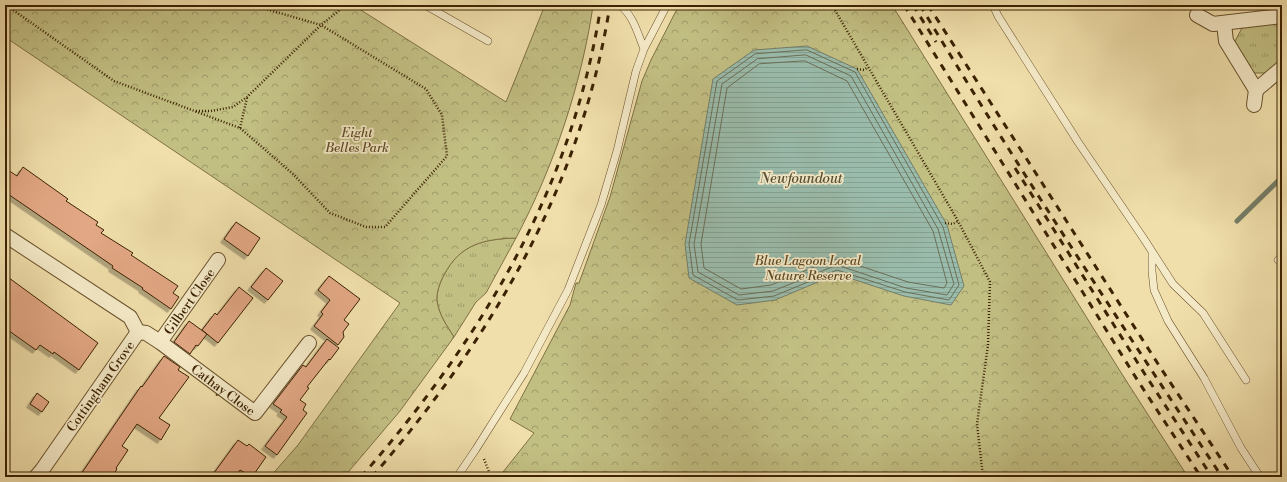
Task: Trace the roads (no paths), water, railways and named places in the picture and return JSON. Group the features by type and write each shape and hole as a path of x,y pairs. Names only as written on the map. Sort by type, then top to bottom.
{"street":[{"path":"1197,15 1213,24 1224,24 1282,16"},
{"path":"1224,24 1226,41 1256,90 1254,105"},
{"path":"1256,90 1282,68"},
{"name":"Cottingham Grove","path":"5,234 130,317 138,332 36,477"},
{"name":"Gilbert Close","path":"160,342 218,260"},
{"name":"Cathay Close","path":"138,332 146,333 160,342 255,413 309,343"}],"lane":[{"path":"425,5 488,41"},
{"path":"619,5 628,14 644,48"},
{"path":"457,477 524,373 568,290 601,205 617,151 636,71 644,48 667,5"},
{"path":"993,5 998,16 1078,142 1173,284 1203,313 1246,380"},
{"path":"1152,251 1154,290 1168,321 1204,378 1241,448 1260,477"}],"water":[{"name":"Newfoundout","path":"807,46 857,69 947,225 964,286 951,305 904,296 837,274 775,300 737,305 689,278 685,244 713,79 754,50"}],"waterway":[{"path":"1237,221 1282,177"}],"railway":[{"path":"361,477 405,425 445,371 482,315 516,258 544,198 569,136 588,72 601,5"},
{"path":"372,477 415,425 455,371 492,315 525,258 553,198 577,136 596,72 610,5"},
{"path":"904,5 1138,381 1201,477"},
{"path":"913,5 936,42"},
{"path":"920,5 1031,184 1222,477"},
{"path":"928,5 1160,367 1233,477"},
{"path":"1015,168 1146,376 1212,477"}],"park label":[{"name":"Eight Belles Park","path":"357,140"},
{"name":"Blue Lagoon Local Nature Reserve","path":"808,268"}]}
